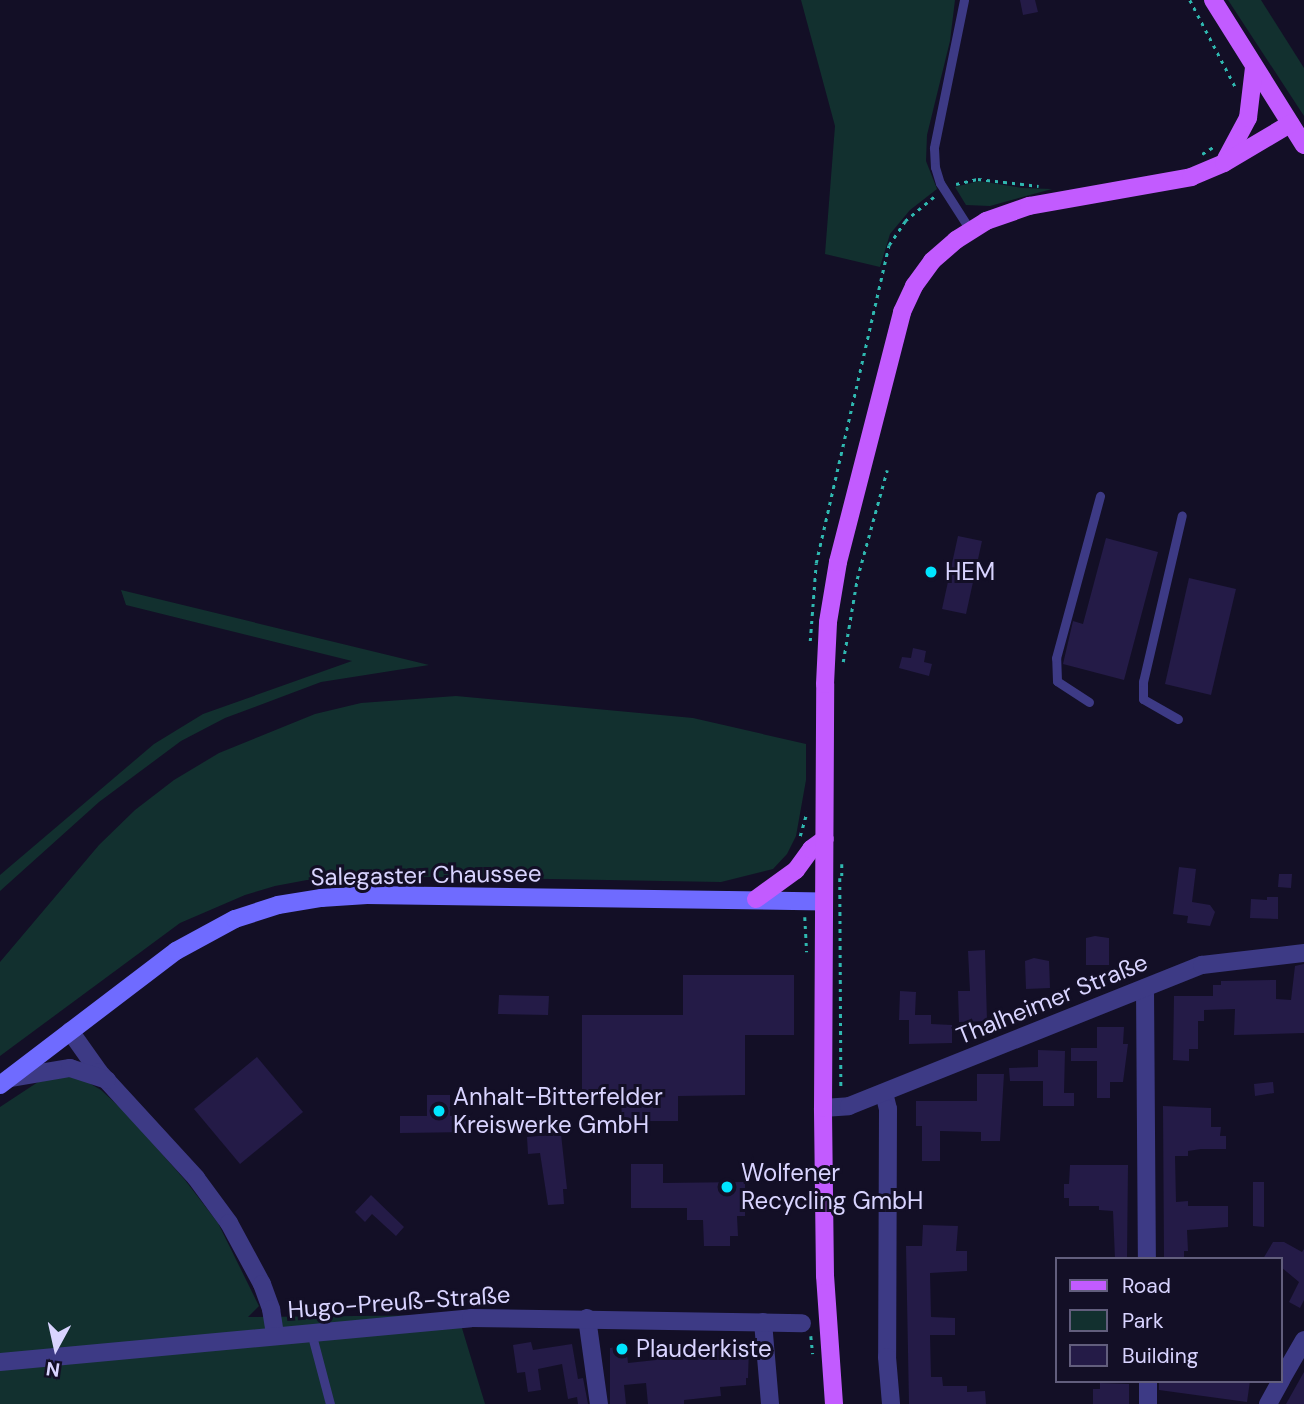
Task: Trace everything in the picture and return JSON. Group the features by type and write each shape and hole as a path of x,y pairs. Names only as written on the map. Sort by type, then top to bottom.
{"main road":[{"path":"1213,0 1304,145"},
{"path":"1224,163 1248,118 1254,68"},
{"path":"834,1404 825,1264 822,1108 825,684 834,583 895,332 908,299 922,275 944,249 970,230 1000,215 1029,206 1174,181 1224,163 1290,124"},
{"path":"755,899 791,875 811,849 825,839"},
{"name":"Salegaster Chaussee","path":"5,1081 195,939 245,915 299,901 367,895 824,901"}],"street":[{"name":"Thalheimer Straße","path":"822,1108 849,1106 884,1093 1202,965 1304,953"},
{"path":"1145,988 1147,1257"},
{"path":"70,1031 107,1080 196,1178 229,1223 262,1284 271,1309 275,1335"},
{"path":"5,1081 58,1068 70,1068 107,1080"},
{"path":"884,1093 888,1109 887,1357 891,1404"},
{"name":"Hugo-Preuß-Straße","path":"0,1362 471,1318 802,1323"},
{"path":"587,1318 599,1404"},
{"path":"763,1322 770,1404"},
{"path":"1283,1377 1304,1340"},
{"path":"1148,1383 1148,1404"},
{"path":"1268,1404 1280,1383"}],"lane":[{"path":"964,0 934,148 935,167 944,190 970,230"},
{"path":"1089,702 1057,681 1056,658 1100,496"},
{"path":"1178,719 1143,699 1143,682 1182,515"},
{"path":"311,1332 330,1404"}],"path":[{"path":"1190,0 1239,98"},
{"path":"1196,158 1222,141"},
{"path":"810,645 816,563 889,246 905,221 944,190 978,179 1048,186"},
{"path":"843,662 857,579 887,470"},
{"path":"799,840 809,802"}],"green space":[{"path":"801,0 955,0 950,41 927,135 926,161 937,189 910,210 890,234 880,267 825,254 835,126"},
{"path":"1228,0 1261,0 1304,68 1304,116"},
{"path":"979,181 1022,188 1052,189 990,206 966,205 955,187"},
{"path":"121,590 429,665 321,682 225,718 181,741 99,802 0,891 0,875 154,744 203,714 352,661 126,605"},
{"path":"456,696 693,718 806,744 806,780 796,836 787,854 773,869 721,882 374,876 307,880 275,886 245,895 180,923 0,1056 0,962 99,845 135,810 174,780 219,753 315,714 361,703"},
{"path":"67,1076 84,1080 101,1090 125,1112 185,1180 218,1223 259,1306 248,1317 458,1315 485,1404 0,1404 0,1107 38,1082"}],"building":[{"path":"1020,0 1035,0 1038,12 1023,15"},
{"path":"958,536 982,541 966,614 942,609"},
{"path":"1106,538 1158,552 1124,680 1063,664 1073,621 1083,624"},
{"path":"1189,578 1236,589 1211,695 1165,684"},
{"path":"913,648 926,651 924,662 932,664 929,676 899,668 902,657 911,658"},
{"path":"1179,867 1196,869 1192,902 1210,905 1215,912 1210,926 1187,923 1188,916 1173,914"},
{"path":"1279,874 1292,874 1291,888 1278,887"},
{"path":"1267,897 1278,897 1278,919 1250,918 1251,899 1267,900"},
{"path":"1086,938 1109,938 1109,965 1086,965"},
{"path":"985,950 987,1021 959,1022 958,991 970,991 968,951"},
{"path":"1034,958 1049,961 1050,988 1026,989 1025,961"},
{"path":"1304,964 1304,1033 1234,1035 1235,1009 1204,1010 1204,1021 1198,1021 1198,1049 1189,1049 1189,1061 1173,1060 1174,996 1213,996 1213,985 1221,985 1221,981 1276,980 1276,999 1291,1000 1295,966"},
{"path":"683,975 794,975 794,1035 745,1035 745,1095 678,1096 678,1121 622,1121 621,1097 582,1096 582,1015 683,1015"},
{"path":"900,991 916,992 915,1015 931,1015 931,1024 952,1025 952,1043 909,1044 909,1020 899,1020"},
{"path":"499,995 549,996 548,1015 498,1014"},
{"path":"1097,1027 1124,1027 1123,1044 1128,1044 1123,1082 1110,1082 1110,1098 1097,1098 1097,1061 1071,1061 1071,1048 1097,1048"},
{"path":"1038,1050 1065,1051 1064,1093 1074,1093 1074,1106 1043,1106 1043,1081 1010,1081 1009,1068 1038,1067"},
{"path":"257,1057 303,1112 240,1164 194,1109"},
{"path":"977,1074 1004,1074 1000,1141 981,1141 981,1132 940,1131 940,1161 922,1161 922,1126 916,1126 916,1101 977,1101"},
{"path":"1273,1082 1274,1093 1255,1096 1254,1084"},
{"path":"427,1095 450,1095 450,1116 470,1116 470,1132 400,1133 400,1116 427,1116"},
{"path":"1163,1106 1211,1108 1211,1127 1221,1127 1220,1136 1226,1136 1226,1149 1201,1149 1188,1151 1188,1156 1175,1156 1176,1202 1188,1201 1188,1206 1228,1206 1228,1227 1187,1230 1188,1251 1184,1251 1184,1257 1164,1257"},
{"path":"561,1134 567,1189 563,1189 564,1204 548,1205 540,1153 528,1154 527,1137"},
{"path":"631,1164 663,1164 663,1183 745,1182 745,1216 737,1216 738,1236 730,1236 730,1246 704,1246 703,1220 687,1220 687,1208 631,1208"},
{"path":"1070,1165 1128,1165 1127,1257 1115,1257 1113,1211 1099,1210 1099,1206 1069,1206 1069,1198 1064,1198 1064,1184 1069,1184"},
{"path":"1253,1182 1264,1182 1264,1227 1253,1226"},
{"path":"371,1195 404,1227 396,1236 372,1214 365,1222 355,1212"},
{"path":"923,1225 958,1226 956,1251 967,1251 967,1271 930,1273 931,1317 955,1318 955,1335 930,1335 931,1377 942,1377 943,1386 967,1386 967,1392 985,1391 986,1404 909,1404 906,1246 922,1246"},
{"path":"1273,1242 1284,1242 1302,1252 1304,1249 1304,1300 1300,1308 1289,1302 1299,1282 1283,1269 1283,1257 1264,1257"},
{"path":"531,1342 533,1350 572,1344 578,1379 583,1378 588,1404 578,1404 577,1397 568,1399 562,1364 538,1369 541,1390 528,1392 525,1372 517,1373 513,1345"},
{"path":"626,1346 628,1363 656,1360 655,1349 749,1347 746,1385 720,1387 721,1396 684,1400 684,1404 648,1404 646,1383 624,1385 626,1404 610,1404 610,1348"},
{"path":"1304,1372 1304,1404 1286,1404"},
{"path":"1100,1383 1129,1384 1129,1404 1093,1404 1093,1389 1100,1389"},
{"path":"1159,1383 1250,1383 1247,1402 1159,1390"}],"place":[{"name":"HEM","path":"931,572"},
{"name":"Anhalt-Bitterfelder Kreiswerke GmbH","path":"439,1111"},
{"name":"Wolfener Recycling GmbH","path":"727,1187"},
{"name":"Plauderkiste","path":"622,1349"}]}
